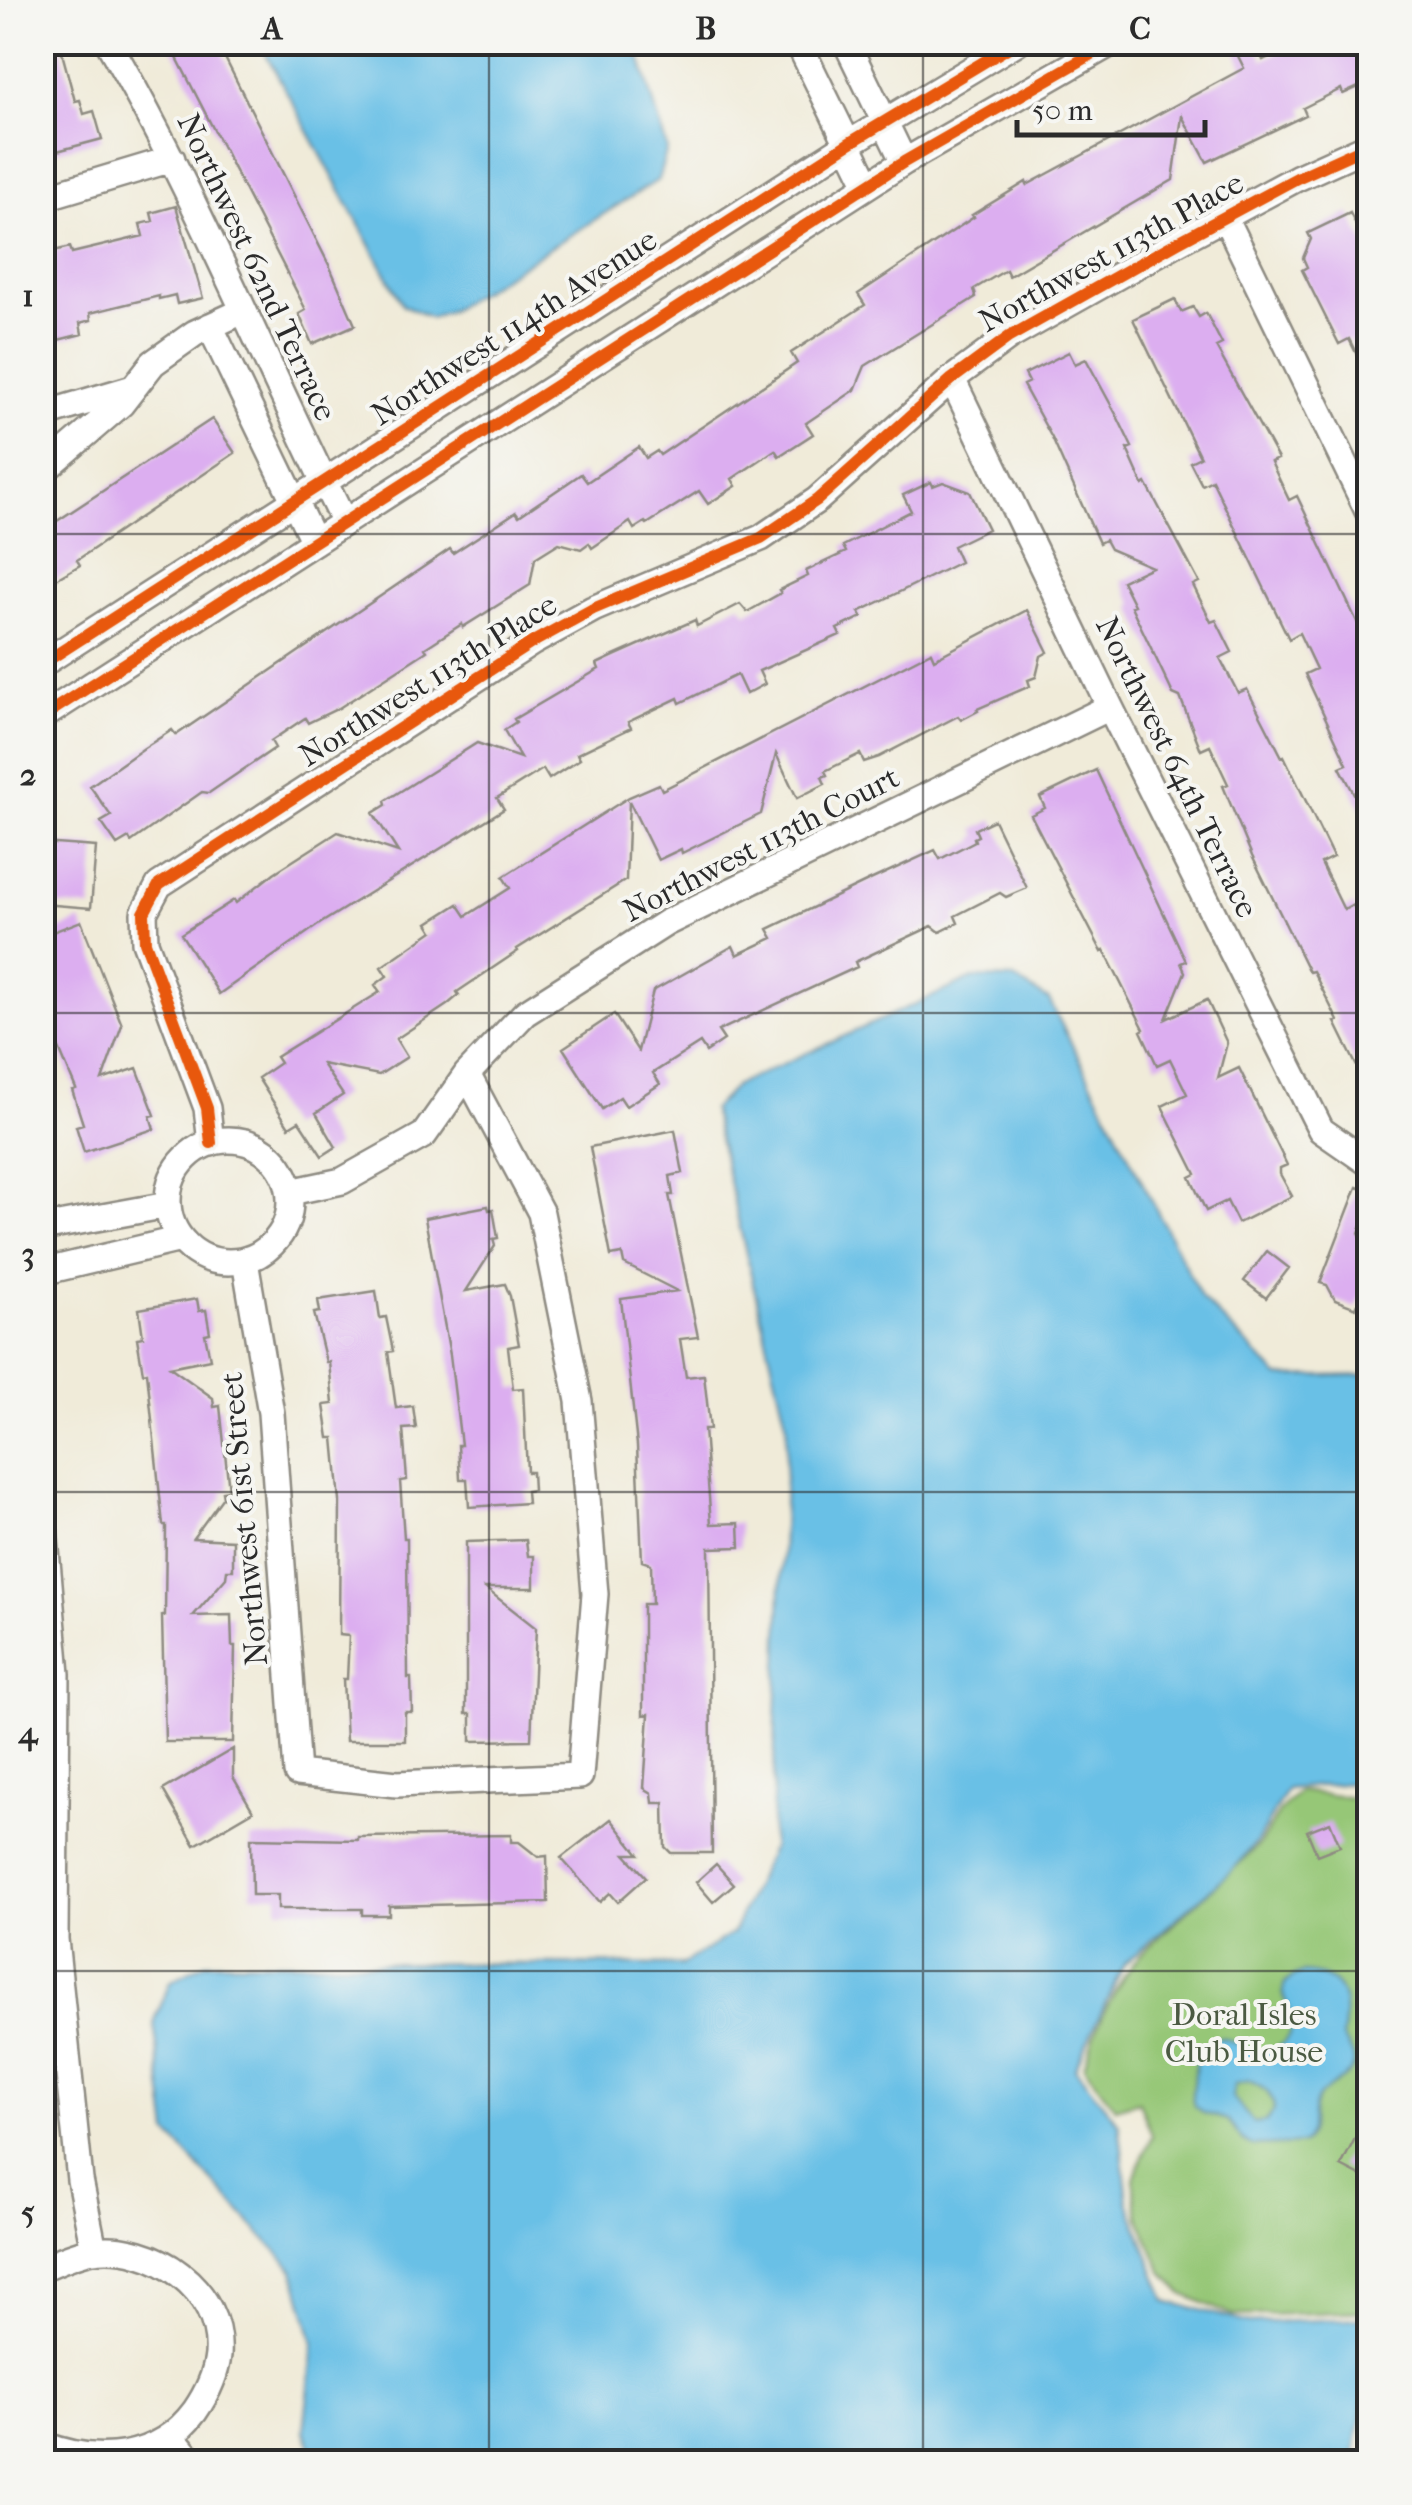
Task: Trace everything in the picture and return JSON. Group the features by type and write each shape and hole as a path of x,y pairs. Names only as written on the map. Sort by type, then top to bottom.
{"street":[{"name":"Northwest 62nd Terrace","path":"108,42 172,159 344,522"},
{"path":"798,42 868,185"},
{"path":"846,42 904,162"},
{"name":"Northwest 114th Avenue","path":"42,664 884,121 1018,42"},
{"path":"42,717 904,162 1113,42"},
{"name":"Northwest 113th Place","path":"211,1143 206,1108 145,942 144,913 159,885 533,642 593,609 761,538 817,500 952,379 1008,337 1298,178 1370,146"},
{"path":"42,198 172,159"},
{"path":"1226,219 1370,515"},
{"path":"42,472 107,416 153,364 210,326 243,310"},
{"name":"Northwest 62nd Terrace","path":"210,326 314,542"},
{"path":"235,381 268,364"},
{"name":"Northwest 64th Terrace","path":"952,379 1321,1130 1370,1164"},
{"path":"42,415 133,388"},
{"name":"Northwest 113th Court","path":"290,1192 342,1181 424,1136 467,1074 526,1013 666,923 1110,707"},
{"name":"Northwest 61st Street","path":"245,1260 272,1413 298,1773 397,1784 580,1776 595,1594 579,1401 541,1214 467,1074"},
{"path":"232,1140 252,1144 270,1156 283,1172 290,1192 290,1210 275,1242 262,1254 228,1263 210,1260 181,1240 168,1205 170,1185 179,1166 193,1152 211,1143 232,1140"},
{"path":"42,1228 168,1205"},
{"path":"42,1272 181,1240"},
{"path":"42,1505 56,1674 55,1939 80,2180 94,2250"},
{"path":"42,2268 94,2250 128,2251 161,2261 189,2280 206,2304 216,2328 218,2356 207,2394 186,2423 124,2460 68,2455 42,2444"},
{"path":"170,2436 192,2462"}],"green space":[{"name":"Doral Isles Club House","path":"1299,1791 1369,1800 1369,2311 1233,2316 1183,2294 1162,2271 1139,2218 1133,2180 1152,2135 1139,2101 1115,2108 1084,2066 1107,2007 1131,1966 1259,1845 1280,1811"}],"water":[{"path":"260,43 636,43 667,149 658,180 449,311 431,318 403,305"},
{"path":"973,978 1014,979 1049,1000 1202,1299 1279,1377 1369,1375 1369,1784 1287,1789 1257,1842 1229,1873 1124,1964 1075,2068 1119,2124 1128,2202 1166,2301 1249,2323 1369,2318 1369,2387 1365,2390 1353,2462 318,2462 304,2430 314,2343 294,2270 168,2133 154,2023 170,1982 207,1962 682,1965 732,1934 771,1849 787,1426 712,1110 736,1085"},
{"path":"1303,1973 1318,1975 1336,1985 1344,2003 1342,2038 1354,2063 1346,2076 1317,2099 1310,2134 1303,2144 1252,2146 1242,2140 1228,2120 1204,2113 1194,2105 1195,2058 1209,2042 1221,2038 1259,2052 1279,2046 1294,2022 1284,1993 1286,1982","holes":["1249,2081 1272,2100 1274,2110 1267,2121 1254,2123 1232,2097 1235,2084"]}],"building":[{"path":"42,42 59,42 75,101 80,100 84,114 94,111 102,139 42,155"},
{"path":"169,42 217,42 355,325 312,344 299,314 306,310"},
{"path":"1255,42 1263,60 1299,42 1370,42 1370,82 1343,94 1341,89 1303,108 1306,115 1207,162 1182,116 1173,180 1009,276 1006,270 974,289 976,297 865,366 855,390 806,423 813,434 779,456 775,450 732,479 736,486 708,504 699,491 647,524 634,529 630,522 592,548 589,543 581,549 559,543 535,558 530,585 463,627 462,624 339,708 308,723 305,718 271,741 275,748 209,793 202,792 131,842 129,838 117,845 101,822 111,816 90,786 144,748 172,730 176,735 450,549 453,553 516,512 519,516 581,474 587,482 639,447 646,458 657,451 660,455 797,363 791,353 865,305 858,294 1026,182 1027,185 1244,68 1235,50"},
{"path":"176,206 203,298 177,304 175,295 159,296 90,313 91,320 80,323 82,334 54,341 42,294 42,254 70,247 72,253 143,236 140,224 153,221 151,213"},
{"path":"1350,213 1370,254 1370,381 1349,339 1339,344 1302,270 1307,267 1303,258 1311,239 1308,233"},
{"path":"1175,299 1181,312 1193,307 1199,317 1206,313 1222,344 1216,347 1278,459 1271,462 1289,500 1297,496 1370,649 1370,824 1340,767 1347,764 1305,674 1316,669 1299,633 1289,639 1212,480 1202,485 1190,462 1200,457 1133,319"},
{"path":"1069,352 1075,364 1086,359 1117,416 1132,447 1127,449 1143,485 1146,483 1199,582 1193,585 1211,622 1216,620 1232,652 1220,658 1238,693 1247,689 1284,756 1333,857 1321,863 1344,910 1353,905 1370,938 1370,1093 1335,1022 1338,1021 1313,971 1309,972 1252,856 1223,786 1228,784 1210,746 1201,750 1180,697 1173,694 1131,606 1134,605 1122,581 1152,567 1110,549 1105,540 1099,543 1052,438 1023,385 1029,382 1025,374"},
{"path":"212,419 235,453 77,560 80,565 42,587 42,531"},
{"path":"931,482 933,486 943,482 970,492 988,529 953,546 960,562 859,612 862,617 837,629 840,635 759,671 765,684 746,694 737,675 680,703 678,698 628,722 631,728 577,754 580,759 549,779 543,769 497,798 504,809 321,923 219,994 181,934 234,900 236,903 338,832 398,852 373,813 386,805 385,801 477,743 520,758 504,730 516,722 514,719 599,669 597,664 695,620 697,626 740,604 747,612 781,593 779,590 808,576 806,571 846,552 843,546 911,511 903,495"},
{"path":"1027,610 1048,652 1041,656 1036,677 1028,680 1030,686 961,720 958,716 879,757 864,762 860,754 825,771 825,784 797,798 776,754 761,814 682,853 681,849 658,860 629,801 626,880 517,949 457,992 459,995 447,1005 396,1039 407,1057 379,1075 322,1064 343,1095 316,1113 336,1147 322,1156 299,1121 289,1127 258,1078 280,1063 276,1057 380,992 375,985 387,976 381,967 433,931 428,923 458,904 466,916 510,888 503,877 629,797 659,784 662,790 931,652 934,659"},
{"path":"1096,770 1186,961 1181,963 1185,972 1166,1019 1207,1000 1227,1043 1218,1078 1239,1068 1287,1165 1280,1168 1280,1174 1292,1196 1238,1223 1227,1201 1206,1211 1190,1177 1196,1174 1162,1106 1187,1094 1170,1059 1157,1065 1141,1031 1144,1029 1031,815 1045,808 1040,797"},
{"path":"994,820 1027,888 1006,897 1000,893 955,916 958,923 940,932 932,926 855,962 857,967 718,1031 724,1040 706,1052 700,1043 653,1073 660,1084 626,1106 620,1097 602,1109 563,1048 614,1014 638,1051 653,991 733,946 737,955 773,938 768,929 935,850 940,859 975,841 975,829"},
{"path":"42,843 96,847 91,908 42,904"},
{"path":"81,921 122,1025 102,1080 137,1068 155,1115 150,1116 154,1129 84,1152 76,1126 83,1124 72,1090 76,1089 42,1008 42,936"},
{"path":"675,1130 683,1173 670,1176 673,1195 669,1195 698,1337 680,1339 686,1377 704,1375 710,1429 704,1429 711,1524 739,1523 740,1547 709,1548 712,1853 671,1853 665,1847 664,1803 653,1803 652,1793 644,1788 649,1714 643,1715 643,1604 652,1604 651,1564 642,1561 637,1445 621,1299 677,1291 624,1264 622,1254 611,1256 590,1147"},
{"path":"1357,1187 1370,1191 1370,1202 1359,1233 1364,1245 1364,1272 1356,1308 1335,1300 1327,1285 1320,1283"},
{"path":"488,1206 493,1209 498,1238 493,1239 495,1246 466,1291 505,1284 510,1296 519,1345 508,1347 513,1389 523,1388 527,1472 532,1472 533,1490 526,1491 527,1503 469,1507 467,1479 460,1479 461,1445 450,1355 425,1218"},
{"path":"1267,1251 1289,1268 1266,1298 1244,1281"},
{"path":"376,1291 380,1318 386,1317 393,1351 388,1352 396,1408 413,1406 416,1428 403,1429 407,1480 400,1481 407,1538 408,1678 412,1712 405,1712 405,1741 346,1741 343,1679 347,1679 349,1636 339,1635 340,1501 334,1438 329,1438 324,1405 333,1404 329,1362 314,1313 320,1312 318,1300"},
{"path":"197,1299 199,1311 206,1310 210,1359 170,1367 213,1398 214,1407 220,1406 229,1490 222,1491 223,1497 193,1538 233,1540 233,1570 227,1570 226,1578 193,1616 231,1615 235,1646 233,1742 165,1742 162,1616 166,1525 147,1372 143,1373 137,1338 143,1337 139,1309"},
{"path":"526,1540 528,1556 534,1556 534,1588 485,1588 536,1628 531,1740 471,1741 471,1714 466,1714 466,1542"},
{"path":"233,1749 233,1777 253,1811 195,1845 163,1790"},
{"path":"611,1819 639,1854 625,1854 646,1877 618,1902 610,1893 600,1902 561,1858"},
{"path":"1330,1822 1340,1846 1317,1855 1307,1831"},
{"path":"511,1835 511,1842 519,1842 538,1857 547,1856 548,1902 389,1906 389,1915 362,1915 362,1909 278,1909 278,1895 252,1895 251,1838 358,1840"},
{"path":"716,1864 734,1884 713,1902 696,1882"},
{"path":"1370,2109 1370,2181 1341,2166"}],"cycle path":[{"path":"42,664 848,144 1017,42"},
{"path":"42,717 904,162 1113,42"},
{"path":"211,1143 207,1108 145,942 144,913 159,885 533,642 593,609 761,538 817,500 952,379 1009,337 1297,178 1370,145"}]}
